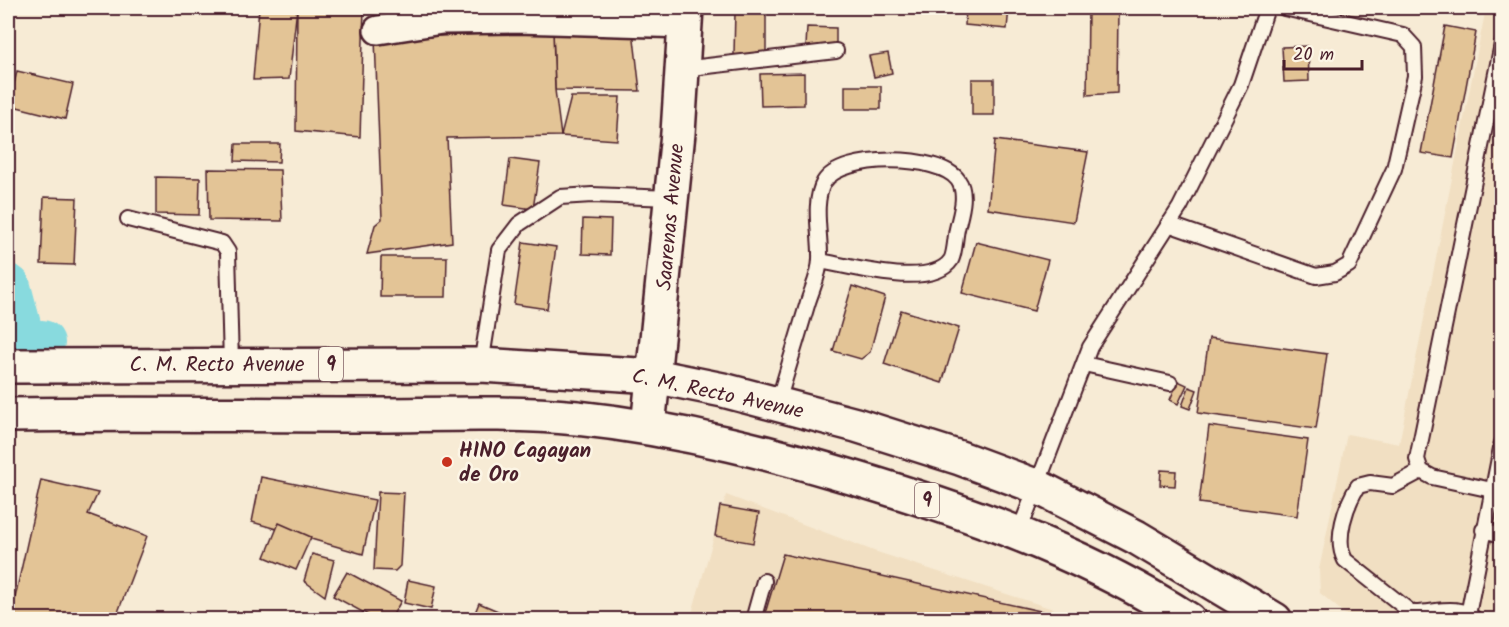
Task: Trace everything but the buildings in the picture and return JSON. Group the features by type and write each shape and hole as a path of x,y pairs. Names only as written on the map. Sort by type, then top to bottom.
{"main road":[{"name":"Saarenas Avenue","path":"648,426 671,198 686,16"},
{"path":"83,365 83,414"},
{"name":"C. M. Recto Avenue","path":"8,366 481,365 654,376 778,402 960,458 1038,487 1136,537 1275,620"},
{"name":"9","path":"8,416 83,414 515,416 573,418 648,426 712,439 842,474 1019,532 1083,561 1189,620"}],"street":[{"path":"378,30 453,20 686,16"}],"lane":[{"path":"1019,532 1084,364 1101,328 1168,224 1241,85 1267,8"},
{"path":"1168,224 1316,276 1335,273 1349,265 1394,169 1415,76 1414,47 1403,35 1284,8"},
{"path":"1492,490 1432,477 1421,471 1417,459 1425,408 1502,44"},
{"path":"682,69 836,51"},
{"path":"778,402 820,261 820,190 825,180 834,173 865,161 890,160 946,171 958,180 963,197 951,260 939,270 916,276 820,261"},
{"path":"481,365 499,250 519,224 560,197 592,195 671,198"},
{"path":"128,219 222,243 228,252 231,364"},
{"path":"1084,364 1170,383"},
{"path":"1421,471 1393,486 1363,483 1358,486 1353,494 1340,537 1342,554 1345,560 1412,613 1447,609 1470,617 1483,530 1502,443"},
{"path":"1483,530 1502,535"},
{"path":"753,620 764,581"}],"shaded area":[{"path":"1486,8 1501,8 1501,619 1351,619 1320,593 1319,570 1347,434 1399,444"},
{"path":"726,495 874,551 1084,619 690,620"}],"waterway":[{"path":"8,287 18,325 19,343 42,343"}],"place":[{"name":"HINO Cagayan de Oro","path":"447,462"}]}
